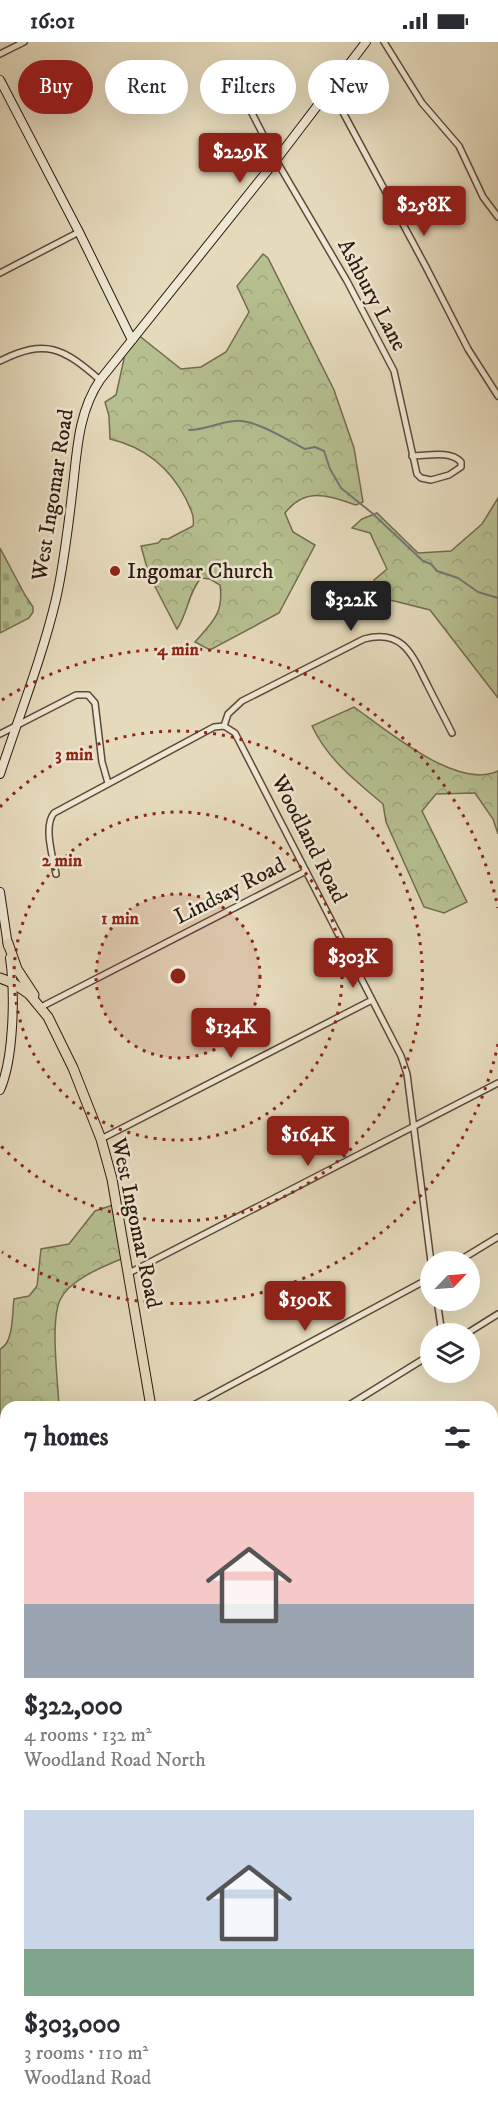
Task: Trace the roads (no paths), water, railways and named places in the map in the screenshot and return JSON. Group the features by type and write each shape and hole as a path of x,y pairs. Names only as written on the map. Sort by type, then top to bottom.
{"main road":[{"path":"8,943 18,969 41,1007"},
{"name":"West Ingomar Road","path":"0,978 13,983 29,994 41,1007 65,1048 101,1139 112,1179 150,1401"}],"street":[{"path":"0,54 24,42"},
{"path":"384,42 422,103 459,146 483,197 498,217"},
{"name":"West Ingomar Road","path":"353,60 365,43"},
{"path":"0,80 132,340"},
{"name":"Ashbury Lane","path":"252,114 276,160 347,281 394,371 412,456 417,474 421,478 431,480 456,472 462,462 448,455 412,456"},
{"name":"West Ingomar Road","path":"0,774 56,600 65,551 81,422 89,397 100,380 312,114"},
{"path":"344,114 468,349 498,396"},
{"path":"0,273 79,232"},
{"path":"0,361 26,350 42,347 65,354 100,380"},
{"path":"56,874 49,830 50,818 57,811 87,797 108,783 214,727 224,726 228,714 242,701 358,641 380,636 389,637 409,651 452,733"},
{"path":"0,734 76,695 84,694 91,697 98,713 102,762 108,783"},
{"name":"Woodland Road","path":"224,726 235,733 242,744 405,1065 430,1251"},
{"name":"Lindsay Road","path":"41,1007 306,871"},
{"path":"0,892 13,983 9,1045 0,1090"},
{"path":"101,1139 372,1000"},
{"path":"129,1273 498,1083"},
{"path":"475,1251 498,1237"},
{"path":"201,1401 420,1283"},
{"path":"480,1325 498,1314"},
{"path":"356,1401 420,1361"}],"waterway":[{"path":"189,430 243,421 271,431 305,449 315,447 324,451 330,469 341,488 372,513 423,561 431,564 437,571 458,578 478,592 498,598"}],"place":[{"name":"Ingomar Church","path":"115,571"}]}
